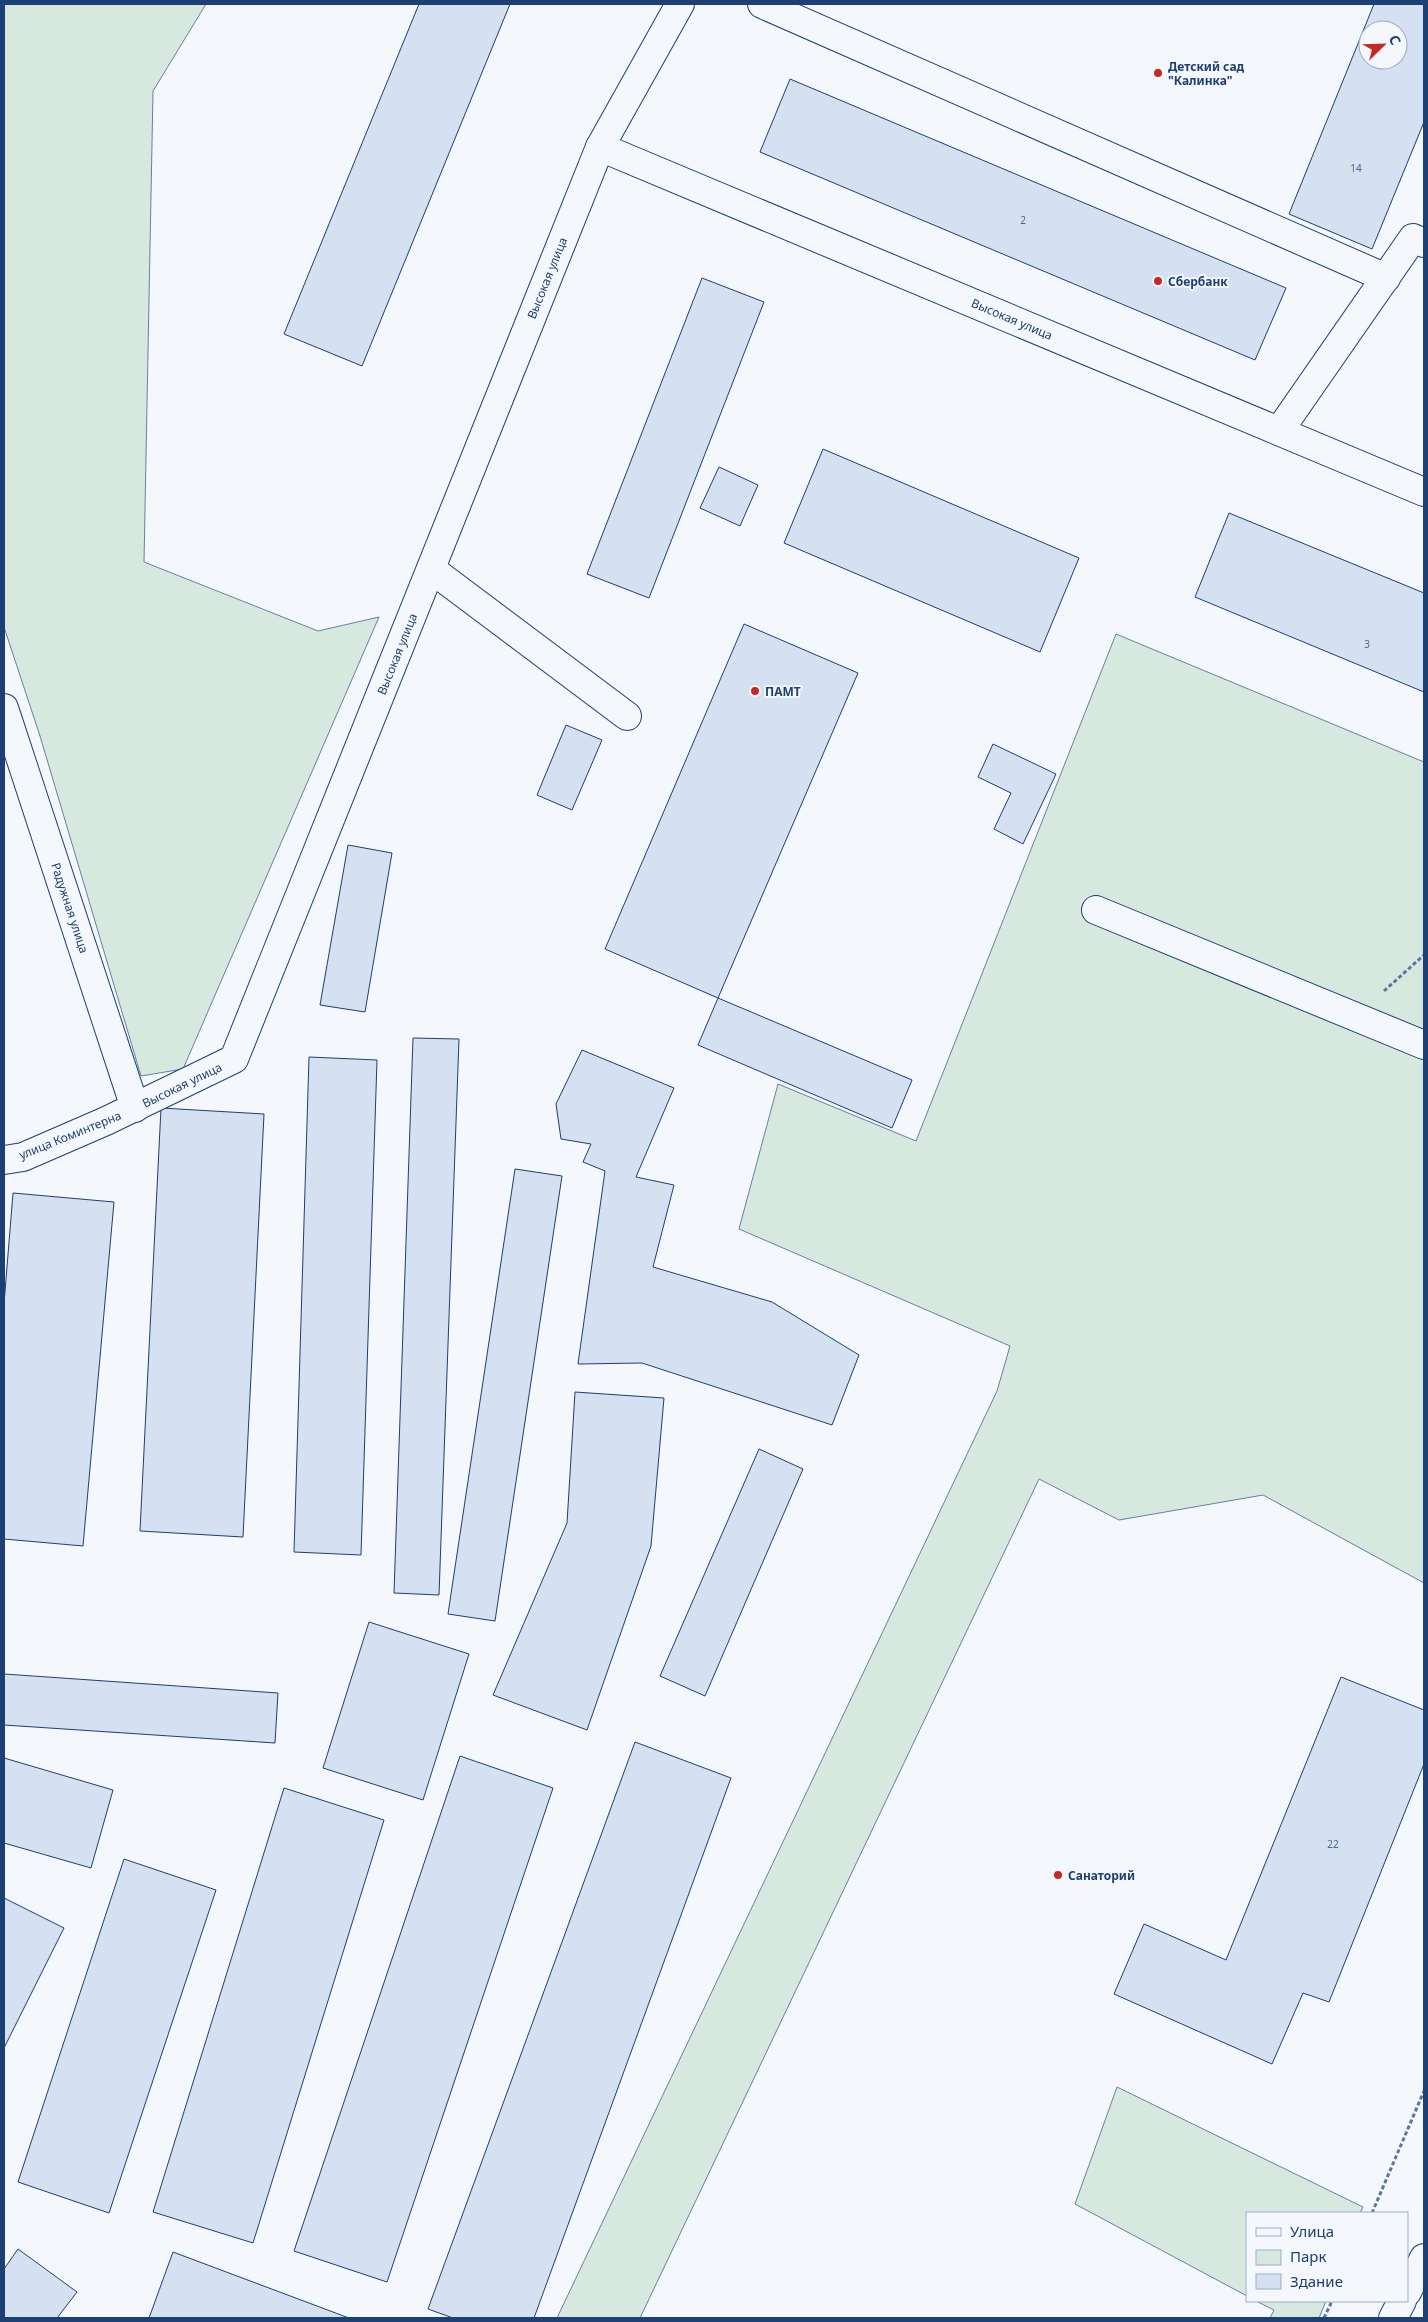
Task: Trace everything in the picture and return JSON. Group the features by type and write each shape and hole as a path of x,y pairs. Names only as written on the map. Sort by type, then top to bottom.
{"street":[{"name":"Высокая улица","path":"135,1108 234,1059 600,146 680,4"},
{"path":"762,4 1386,278"},
{"name":"Высокая улица","path":"600,146 1424,492"},
{"path":"1279,431 1413,238 1424,243"},
{"path":"431,569 627,716"},
{"name":"Радужная улица","path":"4,708 135,1108"},
{"path":"1096,910 1424,1045"},
{"name":"улица Коминтерна","path":"4,1160 23,1157 135,1108"},
{"path":"1408,2290 1424,2258"},
{"path":"1393,2318 1401,2302"}],"path":[{"path":"1354,1017 1424,955"},
{"path":"1372,2212 1424,2091"},
{"path":"1324,2318 1332,2302"}],"green space":[{"path":"4,4 206,4 153,91 144,562 318,631 379,617 183,1069 141,1076 40,736 4,627"},
{"path":"1116,634 1424,762 1424,1583 1263,1495 1119,1520 1039,1479 640,2318 557,2318 997,1391 1010,1346 739,1229 778,1084 916,1141"},
{"path":"1117,2087 1363,2207 1360,2212 1246,2212 1246,2295 1075,2204"},
{"path":"1258,2302 1326,2302 1319,2318 1270,2318 1274,2310"}],"building":[{"path":"419,4 510,4 362,366 284,334"},
{"path":"1374,4 1424,4 1424,122 1372,249 1289,214 1358,44 1358,70 1408,70 1408,20 1368,20"},
{"path":"790,79 1286,288 1255,360 760,152"},
{"path":"702,278 764,302 649,598 587,574"},
{"path":"823,449 1079,558 1040,652 784,543"},
{"path":"719,467 758,485 740,526 700,508"},
{"path":"1229,513 1424,593 1424,692 1195,597"},
{"path":"744,624 858,673 718,998 605,949"},
{"path":"566,725 602,740 572,810 537,795"},
{"path":"993,744 1056,774 1023,844 994,829 1011,793 978,777"},
{"path":"348,845 392,853 365,1012 320,1005"},
{"path":"718,998 912,1080 892,1128 698,1045"},
{"path":"413,1038 459,1039 439,1595 394,1593"},
{"path":"582,1050 674,1088 636,1177 674,1185 653,1267 772,1302 859,1355 832,1425 642,1363 578,1364 605,1171 583,1162 591,1144 561,1139 556,1104"},
{"path":"309,1057 377,1060 361,1555 294,1552"},
{"path":"161,1108 264,1114 243,1537 140,1531"},
{"path":"515,1169 562,1176 495,1621 448,1614"},
{"path":"13,1193 114,1202 83,1546 4,1539 4,1304"},
{"path":"575,1392 664,1398 651,1546 587,1730 493,1695 567,1523"},
{"path":"759,1449 803,1469 705,1696 660,1676"},
{"path":"369,1622 469,1654 423,1800 323,1768"},
{"path":"4,1674 278,1693 275,1743 4,1725"},
{"path":"1341,1677 1424,1710 1424,1764 1329,2002 1303,1993 1272,2064 1114,1994 1144,1924 1226,1960"},
{"path":"635,1742 731,1778 534,2318 453,2318 428,2309"},
{"path":"460,1756 553,1788 387,2282 294,2251"},
{"path":"4,1758 113,1790 91,1868 4,1843"},
{"path":"284,1788 384,1820 253,2243 153,2212"},
{"path":"124,1859 216,1890 109,2213 18,2182"},
{"path":"4,1898 64,1928 4,2048"},
{"path":"18,2249 77,2292 57,2318 4,2318 4,2269"},
{"path":"173,2252 349,2318 149,2318"}],"place":[{"name":"Детский сад \"Калинка\"","path":"1158,73"},
{"name":"Сбербанк","path":"1158,281"},
{"name":"ПАМТ","path":"755,691"},
{"name":"Санаторий","path":"1058,1875"}]}
